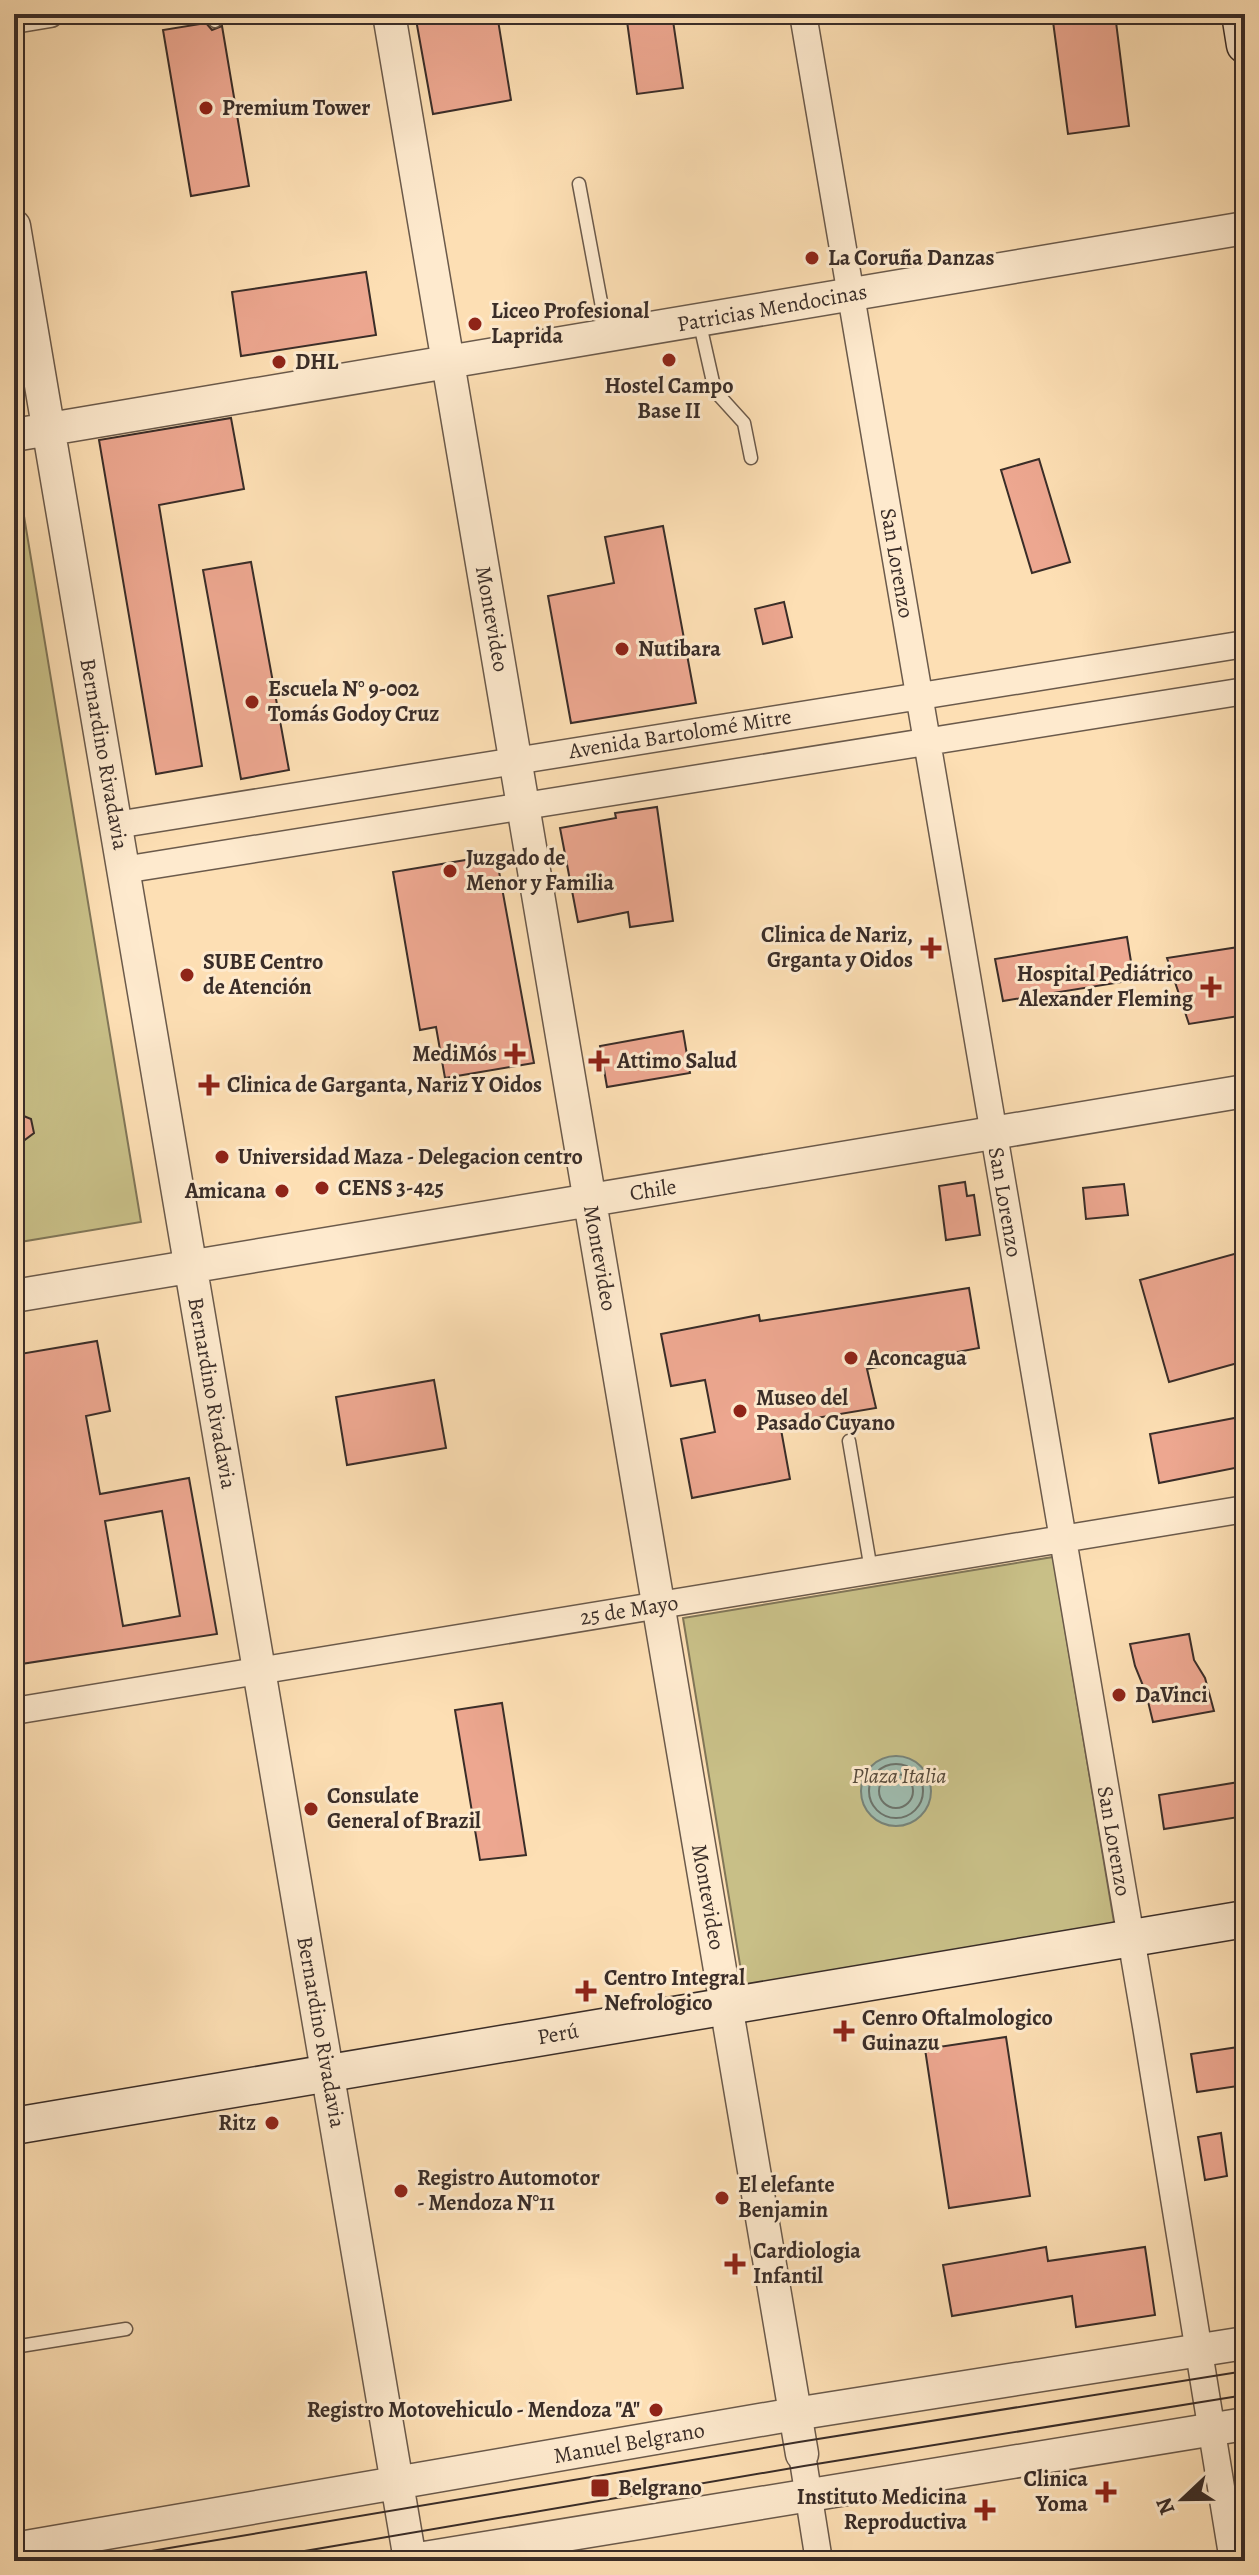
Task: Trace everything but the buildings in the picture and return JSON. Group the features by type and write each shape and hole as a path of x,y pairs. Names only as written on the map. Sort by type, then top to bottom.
{"main road":[{"path":"1240,14 1245,45"},
{"name":"Perú","path":"14,2126 1245,1919"}],"street":[{"path":"14,20 50,14"},
{"name":"Montevideo","path":"389,14 802,2454"},
{"name":"San Lorenzo","path":"803,14 1131,1938 1233,2561"},
{"name":"Bernardino Rivadavia","path":"14,226 408,2561"},
{"name":"Patricias Mendocinas","path":"14,435 1245,228"},
{"name":"Avenida Bartolomé Mitre","path":"116,825 1245,644"},
{"path":"123,870 1245,691"},
{"name":"Chile","path":"14,1296 1245,1091"},
{"name":"25 de Mayo","path":"14,1711 1245,1509"},
{"name":"Manuel Belgrano","path":"14,2549 795,2414 1245,2343"},
{"path":"408,2561 558,2549 808,2495 1245,2424"},
{"path":"802,2454 819,2561"}],"lane":[{"path":"579,184 607,335"},
{"path":"699,320 715,391 744,423 751,458"},
{"path":"849,1441 871,1570"},
{"path":"14,2347 126,2329"}],"green space":[{"path":"19,486 141,1222 14,1243 14,487"},
{"name":"Plaza Italia","path":"1053,1557 1116,1934 745,1995 683,1618"}],"water":[{"path":"896,1756 921,1766 931,1791 921,1816 896,1826 871,1816 861,1791 871,1766"}],"tram line":[{"path":"92,2561 799,2442 1245,2371"},
{"path":"246,2561 1245,2395"}],"place":[{"name":"Premium Tower","path":"206,108"},
{"name":"La Coruña Danzas","path":"812,258"},
{"name":"Liceo Profesional Laprida","path":"475,324"},
{"name":"Hostel Campo Base II","path":"669,360"},
{"name":"DHL","path":"279,362"},
{"name":"Nutibara","path":"622,649"},
{"name":"Escuela N° 9-002 Tomás Godoy Cruz","path":"252,702"},
{"name":"Juzgado de Menor y Familia","path":"450,871"},
{"name":"Clinica de Nariz, Grganta y Oidos","path":"931,948"},
{"name":"SUBE Centro de Atención","path":"187,975"},
{"name":"Hospital Pediátrico Alexander Fleming","path":"1211,987"},
{"name":"MediMós","path":"515,1054"},
{"name":"Attimo Salud","path":"599,1061"},
{"name":"Clinica de Garganta, Nariz Y Oidos","path":"209,1085"},
{"name":"Universidad Maza - Delegacion centro","path":"222,1157"},
{"name":"CENS 3-425","path":"322,1188"},
{"name":"Amicana","path":"282,1191"},
{"name":"Aconcagua","path":"851,1358"},
{"name":"Museo del Pasado Cuyano","path":"740,1411"},
{"name":"DaVinci","path":"1119,1695"},
{"name":"Consulate General of Brazil","path":"311,1809"},
{"name":"Centro Integral Nefrologico","path":"586,1991"},
{"name":"Cenro Oftalmologico Guinazu","path":"844,2031"},
{"name":"Ritz","path":"272,2123"},
{"name":"Registro Automotor - Mendoza N°11","path":"401,2191"},
{"name":"El elefante Benjamin","path":"722,2198"},
{"name":"Cardiologia Infantil","path":"735,2264"},
{"name":"Registro Motovehiculo - Mendoza \"A\"","path":"656,2410"},
{"name":"Belgrano","path":"600,2488"},
{"name":"Clinica Yoma","path":"1106,2492"},
{"name":"Instituto Medicina Reproductiva","path":"985,2510"}]}
